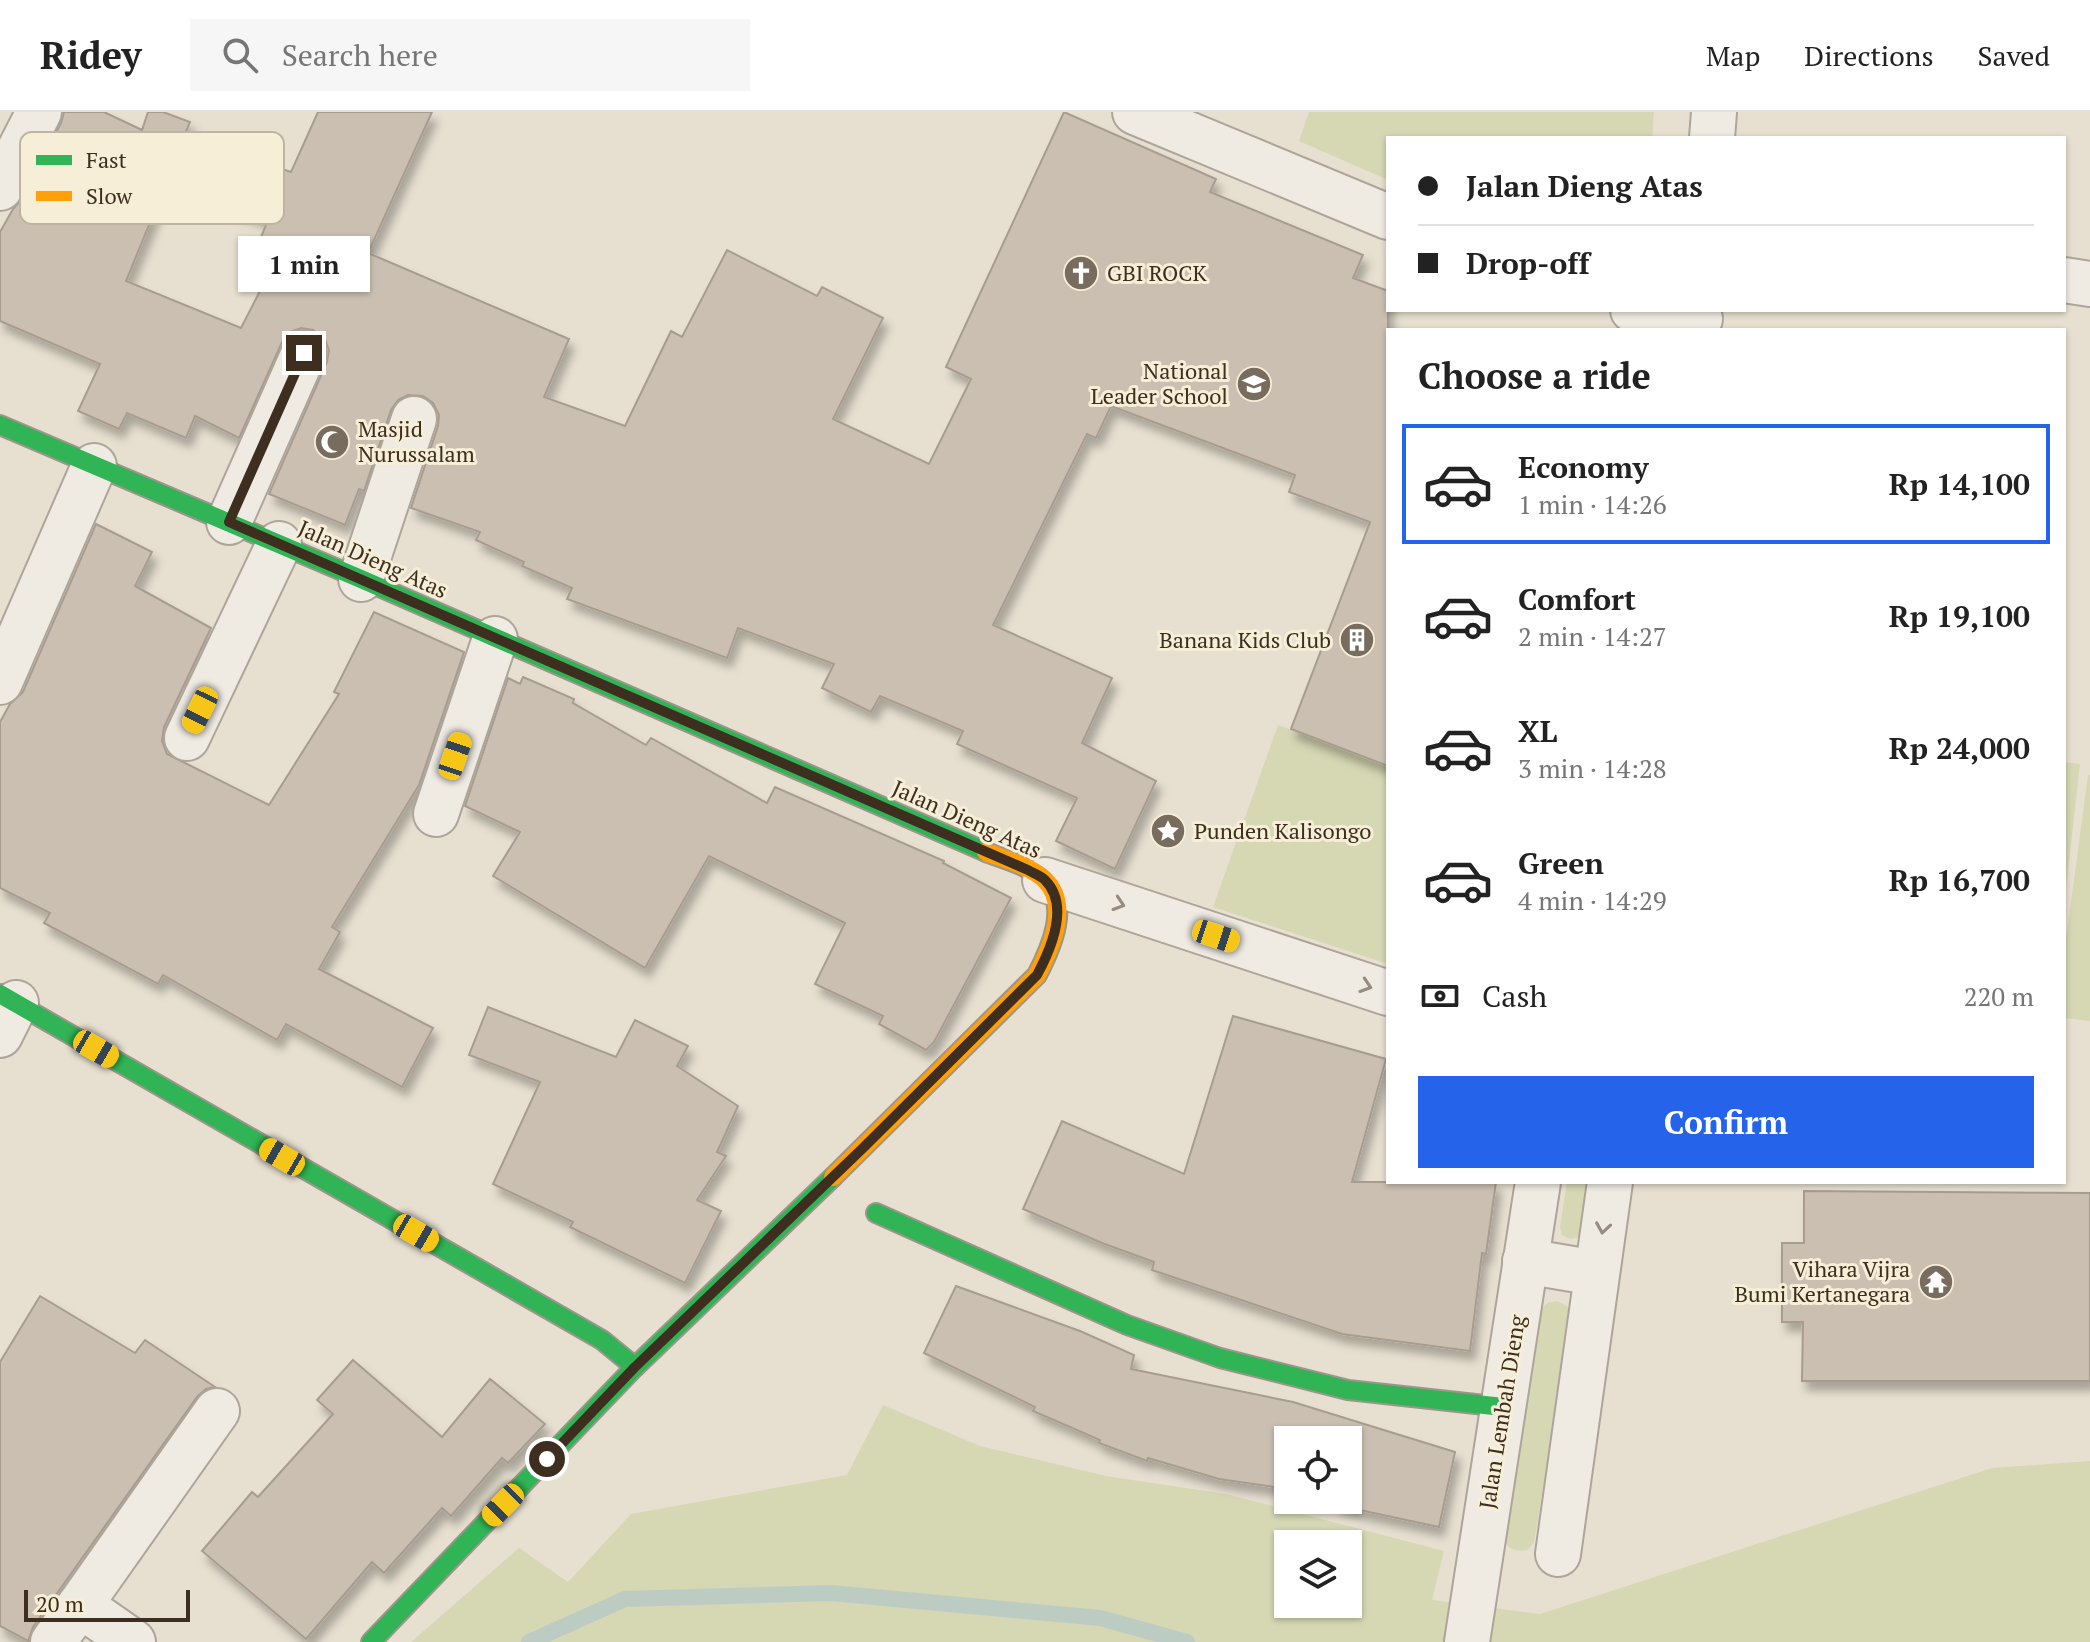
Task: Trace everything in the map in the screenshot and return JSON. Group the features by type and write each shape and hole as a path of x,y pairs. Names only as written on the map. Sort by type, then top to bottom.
{"street":[{"path":"29,132 39,112"},
{"path":"1135,112 1386,216"},
{"path":"1712,136 1714,112"},
{"path":"0,188 20,149"},
{"path":"2066,280 2090,284"},
{"path":"1646,312 1700,320"},
{"path":"229,522 304,353"},
{"path":"361,579 414,419"},
{"name":"Jalan Dieng Atas","path":"0,425 361,579 1045,880 1056,902 1056,926 1048,955 1037,975 635,1367 371,1642"},
{"path":"0,682 94,466"},
{"path":"187,738 279,544"},
{"path":"436,814 495,639"},
{"path":"1045,880 1386,992"},
{"path":"5,1011 602,1340 635,1367"},
{"name":"Jalan Lembah Dieng","path":"1469,1626 1538,1184"},
{"path":"1558,1554 1610,1184"},
{"path":"876,1213 1127,1325 1220,1358 1348,1390 1503,1407"},
{"path":"1525,1261 1596,1273"},
{"path":"53,1642 217,1411"},
{"path":"80,1605 133,1642"}],"green space":[{"path":"1309,112 1654,112 1652,136 1386,136 1386,179 1299,141"},
{"path":"1278,725 1386,765 1386,963 1213,907"},
{"path":"2066,762 2080,764 2066,888"},
{"path":"2090,775 2090,1021 2066,1018 2066,939"},
{"path":"1567,1184 1593,1184 1581,1237 1570,1239 1562,1235 1560,1227"},
{"path":"1557,1301 1567,1306 1572,1315 1534,1542 1528,1550 1516,1550 1510,1548 1503,1538 1540,1310 1547,1303"},
{"path":"883,1405 980,1446 1106,1476 1226,1494 1274,1507 1274,1514 1302,1514 1444,1551 1432,1600 1540,1614 1992,1468 2090,1461 2090,1642 411,1642 519,1548 568,1582 631,1514 847,1475"}],"building":[{"path":"64,112 104,112 142,130 148,112 163,112 190,122 186,132 56,132"},
{"path":"318,112 432,112 368,253 569,339 544,397 625,426 671,331 682,337 727,250 817,296 822,287 883,318 833,419 929,464 971,379 946,367 1064,112 1216,179 1210,192 1363,255 1353,278 1386,290 1386,765 1291,729 1370,522 1289,492 1295,475 1111,406 1096,438 1087,434 993,625 1112,678 1082,743 1156,781 1115,869 1056,841 1077,798 957,744 963,731 880,696 871,712 822,688 834,664 738,628 727,658 567,599 572,588 522,566 524,562 476,540 480,532 411,508 438,426 439,415 433,403 423,396 408,395 398,400 391,410 364,491 359,489 345,525 269,494 327,362 329,350 325,339 313,330 301,328 290,332 282,342 239,438 195,416 186,438 127,413 119,429 78,411 100,364 0,321 0,232 20,201 20,224 149,224 126,281 241,328 280,252 259,242 266,224 284,224 284,170 291,172"},
{"path":"96,524 152,552 135,586 211,628 164,727 162,741 167,754 269,805 339,694 334,692 374,612 464,652 419,785 332,927 340,932 319,969 433,1028 402,1087 286,1024 277,1040 163,975 158,984 44,923 50,913 0,888 0,722 10,704 23,692"},
{"path":"523,677 574,699 573,703 646,745 651,738 767,803 775,787 944,861 1011,898 934,1042 926,1050 879,1024 883,1016 815,984 845,923 709,856 645,968 493,876 520,832 465,806 508,678 520,684"},
{"path":"488,1007 616,1057 635,1020 688,1046 677,1066 738,1106 717,1152 726,1156 697,1200 721,1211 685,1283 570,1227 573,1222 493,1184 540,1082 469,1055"},
{"path":"1233,1016 1386,1059 1352,1182 1496,1184 1486,1254 1482,1253 1470,1351 1342,1334 1152,1270 1154,1262 1023,1209 1062,1121 1184,1174"},
{"name":"Vihara Vijra Bumi Kertanegara","path":"1804,1191 2090,1193 2090,1381 1802,1381 1803,1322 1782,1322 1782,1243 1804,1243"},
{"path":"956,1286 1080,1331 1134,1355 1131,1369 1293,1402 1455,1452 1439,1527 1362,1511 1362,1426 1274,1426 1274,1487 1219,1479 1148,1458 1147,1461 1099,1443 1100,1440 1033,1411 1035,1407 924,1353"},
{"path":"40,1296 135,1353 145,1340 215,1387 206,1389 197,1397 33,1627 28,1641 0,1626 0,1362"},
{"path":"353,1360 442,1437 490,1379 545,1424 508,1463 502,1458 451,1516 442,1508 384,1573 372,1562 306,1639 202,1551 252,1492 258,1497 333,1414 317,1400"}],"waterway":[{"path":"529,1642 625,1599 831,1593 1100,1618 1187,1642"}],"traffic: fast":[{"path":"0,425 986,852"},
{"path":"0,994 602,1340 635,1367"},
{"path":"371,1642 635,1367 833,1177"},
{"path":"876,1213 1127,1325 1220,1358 1348,1390 1503,1407"}],"traffic: slow":[{"path":"833,1177 1037,975 1056,926 1056,901 1052,889 1032,870 986,852"}],"place":[{"name":"GBI ROCK","path":"1081,273"},
{"name":"National Leader School","path":"1254,384"},
{"name":"Masjid Nurussalam","path":"332,442"},
{"name":"Banana Kids Club","path":"1357,640"},
{"name":"Punden Kalisongo","path":"1168,831"},
{"name":"Vihara Vijra Bumi Kertanegara","path":"1936,1282"}],"route":[{"path":"304,353 229,522 1028,870 1045,880 1056,902 1056,926 1048,955 1037,975 635,1367 547,1459"}]}
